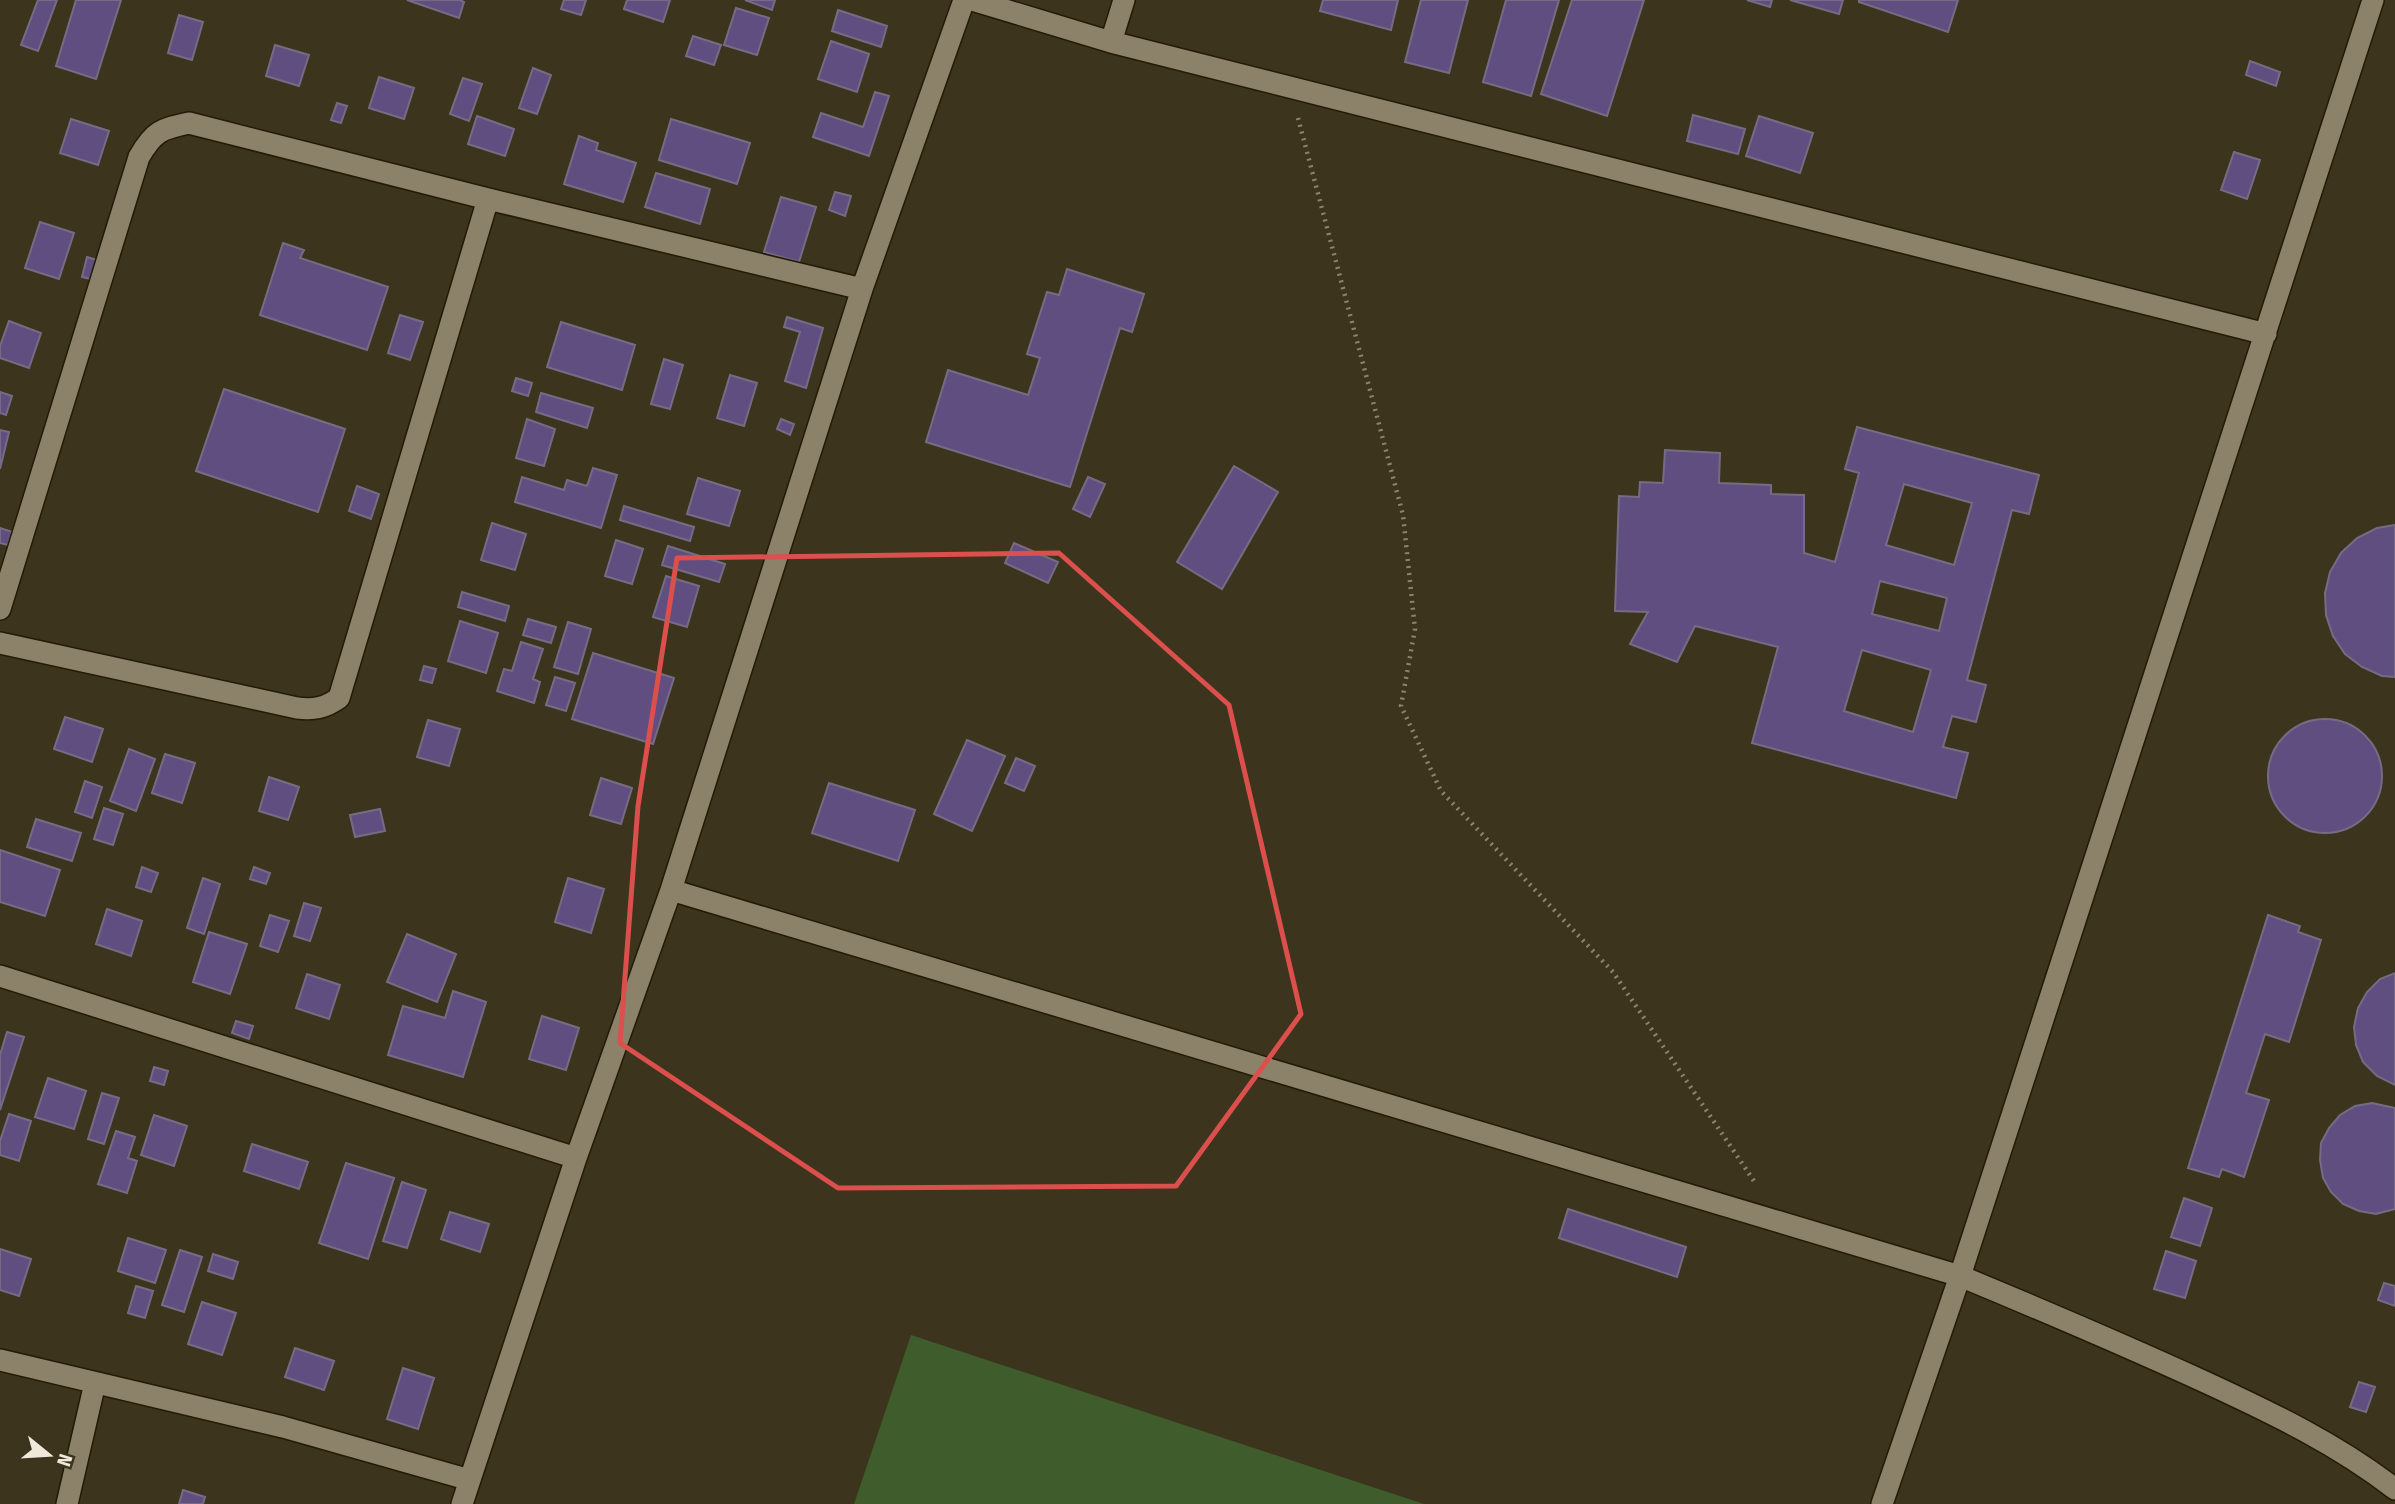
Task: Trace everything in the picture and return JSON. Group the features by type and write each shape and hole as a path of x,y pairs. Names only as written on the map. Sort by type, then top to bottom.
{"street":[{"path":"462,1504 576,1158 671,890 862,289 964,0"},
{"path":"972,0 1111,42 2266,334"},
{"path":"1111,42 1124,0"},
{"path":"1882,1504 1960,1276 2373,0"},
{"path":"0,609 139,157 150,137 170,127 189,123 488,200 862,289"},
{"path":"0,643 297,708 327,707 339,698 488,200"},
{"path":"671,890 1960,1276 2136,1350 2289,1421 2364,1465 2395,1489"},
{"path":"0,975 576,1158"},
{"path":"0,1360 283,1427 470,1480"},
{"path":"67,1504 95,1383"}],"path":[{"path":"1289,87 1403,515 1415,629 1401,706 1441,791 1613,972 1781,1222"}],"highlighted area":[{"path":"1059,553 1229,705 1301,1014 1176,1186 838,1188 620,1043 638,806 677,558"}],"green space":[{"path":"911,1335 1424,1504 854,1504"}],"building":[{"path":"38,0 57,0 38,51 21,45"},
{"path":"76,0 121,0 96,79 56,66"},
{"path":"407,0 460,0 464,2 459,18"},
{"path":"564,0 586,0 581,15 561,9"},
{"path":"627,0 670,0 663,22 624,9"},
{"path":"745,0 775,0 772,10"},
{"path":"1323,0 1398,0 1391,30 1320,11"},
{"path":"1421,0 1468,0 1449,73 1405,62"},
{"path":"1506,0 1559,0 1531,96 1483,82"},
{"path":"1572,0 1644,0 1607,116 1541,94"},
{"path":"1747,0 1772,0 1770,7"},
{"path":"1790,0 1843,0 1839,14"},
{"path":"1859,0 1958,0 1948,32"},
{"path":"736,8 769,18 757,55 724,45"},
{"path":"838,10 887,26 881,47 832,31"},
{"path":"179,15 203,22 192,60 168,53"},
{"path":"693,36 721,45 714,65 686,56"},
{"path":"831,41 869,54 857,92 818,79"},
{"path":"275,45 309,55 299,86 266,76"},
{"path":"2250,61 2280,72 2276,86 2246,75"},
{"path":"533,68 551,75 537,114 519,108"},
{"path":"379,77 414,88 404,119 369,108"},
{"path":"463,78 482,84 469,121 450,114"},
{"path":"875,92 889,96 869,156 813,137 821,113 863,127"},
{"path":"337,103 347,106 341,123 331,120"},
{"path":"1693,115 1745,129 1738,154 1687,141"},
{"path":"477,116 514,129 505,156 468,144"},
{"path":"1759,116 1813,133 1800,173 1746,156"},
{"path":"71,119 109,131 98,165 60,153"},
{"path":"671,119 750,143 737,184 659,160"},
{"path":"579,136 598,143 596,150 636,163 623,202 564,184"},
{"path":"2234,152 2260,160 2247,199 2221,190"},
{"path":"656,173 710,189 700,224 645,207"},
{"path":"835,192 851,196 845,216 829,210"},
{"path":"781,197 816,207 799,262 764,252"},
{"path":"40,222 74,233 59,279 25,268"},
{"path":"283,243 304,250 300,258 388,287 367,350 260,315"},
{"path":"87,257 100,261 95,280 82,277"},
{"path":"1067,269 1144,294 1132,332 1120,328 1070,487 926,442 948,370 1028,395 1040,358 1027,354 1047,292 1059,295"},
{"path":"400,315 423,322 410,360 388,353"},
{"path":"787,317 823,328 806,388 785,381 800,332 784,327"},
{"path":"9,321 41,333 29,368 0,358 0,346"},
{"path":"561,322 635,345 622,390 547,367"},
{"path":"664,359 683,365 670,409 651,404"},
{"path":"730,375 757,383 744,426 717,418"},
{"path":"516,378 532,383 528,396 512,391"},
{"path":"224,389 345,429 318,512 196,471"},
{"path":"0,392 12,396 6,415 0,413"},
{"path":"541,393 593,408 587,428 536,412"},
{"path":"527,419 555,429 544,466 516,458"},
{"path":"781,419 794,424 790,435 777,429"},
{"path":"1857,427 2039,475 2029,514 2012,510 1967,680 1986,685 1976,722 1952,716 1943,747 1968,753 1956,798 1752,743 1778,647 1695,626 1677,662 1630,644 1648,612 1615,611 1619,496 1639,497 1640,482 1663,483 1665,450 1720,453 1719,483 1771,485 1771,494 1804,495 1804,553 1835,562 1859,473 1845,469","holes":["1904,484 1972,503 1954,565 1886,545","1880,581 1947,598 1939,631 1872,614","1862,650 1931,670 1913,732 1844,711"]},
{"path":"0,430 9,432 0,469"},
{"path":"1234,466 1278,492 1222,589 1177,562"},
{"path":"593,468 617,475 601,528 515,502 522,477 564,490 567,480 587,486"},
{"path":"1088,477 1105,484 1090,517 1073,509"},
{"path":"698,478 740,491 729,526 687,514"},
{"path":"357,486 379,494 371,519 349,511"},
{"path":"624,506 694,527 690,541 620,520"},
{"path":"492,523 526,534 515,570 481,560"},
{"path":"2395,525 2395,677 2382,676 2362,667 2345,654 2333,636 2326,615 2325,593 2330,572 2341,553 2357,538 2377,528"},
{"path":"0,528 12,532 8,545 0,543"},
{"path":"616,540 643,549 632,584 605,576"},
{"path":"1014,543 1058,562 1048,583 1005,563"},
{"path":"668,546 725,564 719,582 662,565"},
{"path":"666,576 699,586 687,627 653,617"},
{"path":"462,592 509,606 505,621 458,607"},
{"path":"528,619 556,627 551,643 523,635"},
{"path":"460,621 498,633 486,673 448,661"},
{"path":"568,622 591,629 578,674 554,667"},
{"path":"521,642 543,649 533,679 540,682 534,703 497,691 504,669 512,671"},
{"path":"593,653 674,678 653,744 572,719"},
{"path":"424,666 436,669 432,683 420,680"},
{"path":"555,677 575,683 566,711 546,705"},
{"path":"65,717 103,729 92,762 54,749"},
{"path":"2325,719 2347,723 2365,736 2378,754 2382,776 2378,798 2365,816 2347,829 2325,833 2303,829 2285,816 2272,798 2268,776 2272,754 2285,736 2303,723"},
{"path":"428,720 460,729 449,766 417,757"},
{"path":"967,740 1005,756 972,831 934,814"},
{"path":"129,749 155,759 136,811 110,801"},
{"path":"165,754 195,763 182,803 152,793"},
{"path":"1016,758 1035,766 1024,791 1005,783"},
{"path":"269,777 299,787 288,820 259,811"},
{"path":"601,778 632,788 621,824 590,815"},
{"path":"85,781 102,787 92,818 75,812"},
{"path":"829,783 915,810 898,861 812,833"},
{"path":"104,808 123,814 113,845 94,839"},
{"path":"380,809 385,831 355,837 350,815"},
{"path":"36,819 81,833 72,861 27,847"},
{"path":"0,850 60,870 45,916 0,902"},
{"path":"142,867 158,873 151,892 136,887"},
{"path":"254,867 270,873 266,884 250,879"},
{"path":"203,878 220,884 204,934 187,928"},
{"path":"568,878 604,889 591,933 555,922"},
{"path":"304,903 321,908 310,941 294,936"},
{"path":"107,909 142,921 131,956 96,944"},
{"path":"270,915 289,921 278,952 260,946"},
{"path":"2268,915 2300,926 2298,932 2321,940 2289,1042 2265,1034 2246,1093 2269,1100 2244,1177 2222,1169 2219,1177 2188,1168"},
{"path":"209,932 247,944 230,994 193,982"},
{"path":"407,934 456,954 437,1002 387,982"},
{"path":"2395,973 2395,1085 2377,1076 2363,1062 2356,1045 2354,1027 2358,1008 2367,992 2380,979"},
{"path":"307,974 340,985 329,1019 296,1008"},
{"path":"453,991 486,1002 463,1077 388,1055 403,1006 445,1018"},
{"path":"542,1016 579,1028 566,1070 529,1059"},
{"path":"236,1021 253,1026 249,1039 232,1033"},
{"path":"7,1032 24,1037 0,1110 0,1055"},
{"path":"154,1067 168,1071 164,1085 150,1081"},
{"path":"48,1078 86,1091 74,1129 35,1117"},
{"path":"102,1093 119,1098 104,1144 88,1139"},
{"path":"2372,1103 2395,1108 2395,1209 2376,1214 2343,1204 2331,1192 2323,1178 2320,1160 2321,1143 2340,1115 2355,1106"},
{"path":"9,1114 31,1121 19,1161 0,1155 0,1141"},
{"path":"154,1115 187,1126 174,1166 141,1155"},
{"path":"116,1131 135,1137 128,1158 137,1161 127,1193 98,1184"},
{"path":"252,1144 308,1162 299,1189 244,1171"},
{"path":"346,1163 394,1178 368,1259 319,1243"},
{"path":"402,1182 426,1190 407,1248 383,1241"},
{"path":"2184,1198 2212,1208 2200,1246 2171,1237"},
{"path":"1568,1209 1686,1247 1677,1277 1559,1238"},
{"path":"450,1212 489,1224 480,1252 441,1239"},
{"path":"128,1238 166,1250 155,1283 118,1271"},
{"path":"0,1249 31,1259 19,1296 0,1290"},
{"path":"180,1250 202,1257 184,1312 162,1305"},
{"path":"2166,1251 2196,1261 2185,1298 2154,1289"},
{"path":"213,1254 238,1262 233,1279 208,1271"},
{"path":"2384,1283 2395,1286 2395,1306 2378,1300"},
{"path":"136,1286 153,1291 145,1318 128,1313"},
{"path":"202,1302 236,1313 222,1355 188,1344"},
{"path":"295,1348 334,1361 324,1390 285,1377"},
{"path":"403,1368 434,1378 418,1429 387,1419"},
{"path":"2359,1382 2375,1387 2366,1412 2350,1407"},
{"path":"183,1490 205,1497 203,1504 179,1504"}]}
